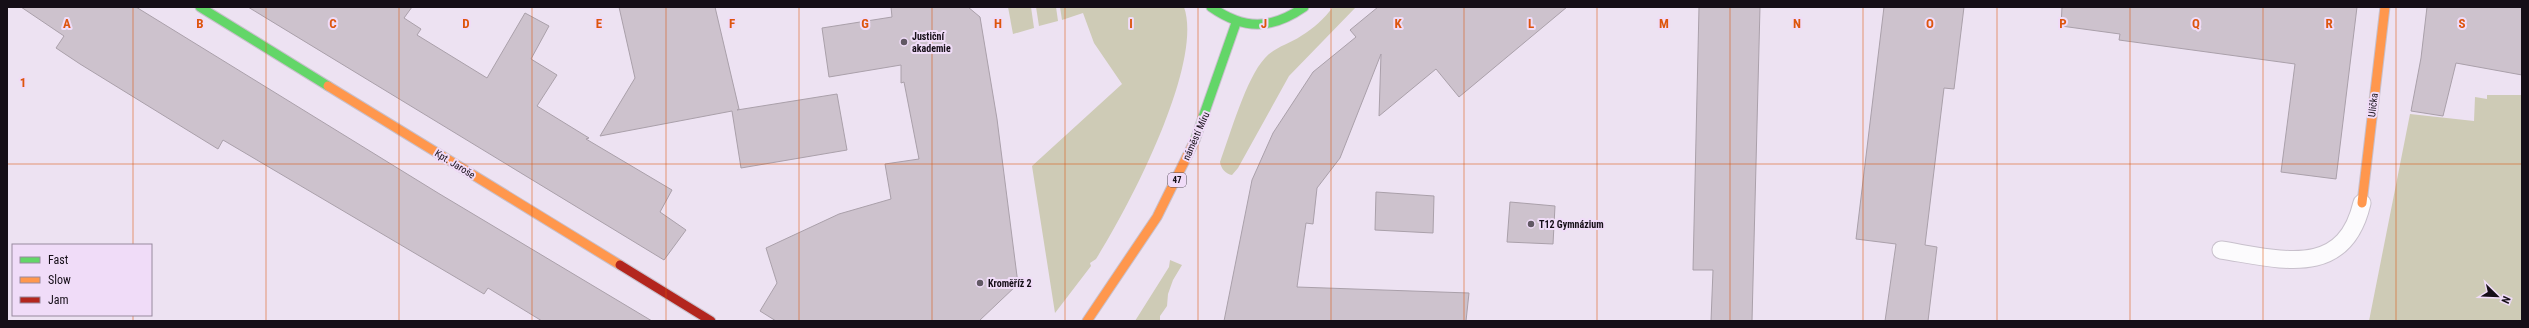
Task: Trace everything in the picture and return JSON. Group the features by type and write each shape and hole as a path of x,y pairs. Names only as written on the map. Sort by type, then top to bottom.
{"street":[{"name":"Kpt. Jaroše","path":"200,7 712,321"},
{"path":"1211,7 1236,23 1248,26 1272,24 1284,21 1304,7"},
{"name":"Ulička","path":"2362,204 2385,7"},
{"name":"náměstí Míru","path":"1087,321 1134,253 1177,180 1208,111 1236,23"}],"lane":[{"path":"2221,250 2285,259 2315,259 2335,250 2348,238 2358,222 2362,204"}],"shaded area":[{"path":"1008,7 1031,7 1034,28 1013,34"},
{"path":"1036,7 1056,7 1058,21 1039,26"},
{"path":"1060,7 1184,7 1187,32 1183,63 1173,99 1160,136 1126,207 1110,236 1096,259 1090,263 1091,266 1055,313 1032,166 1122,84 1094,43 1083,13 1062,20"},
{"path":"1333,7 1356,7 1289,76 1238,168 1232,175 1228,174 1224,171 1220,162 1245,93 1258,67 1273,51 1306,33"},
{"path":"2487,95 2522,95 2522,321 2369,321 2410,114 2474,121 2475,97 2487,99"},
{"path":"1170,260 1182,265 1173,280 1168,294 1167,306 1160,316 1160,321 1135,321 1169,267"}],"building":[{"path":"21,7 136,7 438,193 652,321 542,321 488,288 484,294 223,140 218,149 80,64 56,48 64,36"},
{"path":"248,7 412,7 404,18 421,29 417,35 487,78 525,13 549,26 531,59 557,75 537,106 589,138 586,139 672,190 660,212 686,230 664,260"},
{"path":"619,7 715,7 739,109 737,110 837,94 847,150 741,168 732,111 600,136 635,78"},
{"path":"891,7 968,7 980,17 997,119 1018,284 979,321 776,321 760,311 777,283 766,248 839,214 891,199 885,164 919,159 904,82 901,83 901,65 829,77 822,28 892,17"},
{"path":"1378,7 1567,7 1459,97 1436,69 1379,116 1381,54 1340,158 1317,188 1313,224 1306,223 1297,287 1469,293 1466,321 1224,321 1252,180 1273,133 1313,72 1356,37 1350,30"},
{"path":"1699,7 1760,7 1752,321 1711,321 1713,270 1693,270"},
{"path":"1884,7 1964,7 1954,89 1944,88 1925,245 1937,247 1928,321 1885,321 1896,244 1856,239"},
{"path":"2062,7 2357,7 2336,179 2281,172 2295,64 2119,40 2120,34 2061,26"},
{"path":"2427,7 2522,7 2522,75 2456,63 2443,116 2411,111 2421,58"},
{"path":"1376,192 1434,196 1433,233 1375,230"},
{"name":"T12 Gymnázium","path":"1510,202 1555,206 1553,244 1507,242"}],"traffic: fast":[{"path":"200,7 328,86"},
{"path":"1211,7 1223,15 1235,20 1258,24 1280,20 1292,15 1304,7"},
{"path":"1195,140 1236,23"}],"traffic: slow":[{"path":"2362,203 2385,7"},
{"path":"328,86 620,265"},
{"path":"1087,321 1157,217 1195,140"}],"traffic: jam":[{"path":"620,265 711,321"}],"place":[{"name":"Justiční akademie","path":"904,42"},
{"name":"T12 Gymnázium","path":"1531,224"},
{"name":"Kroměříž 2","path":"980,283"}]}
